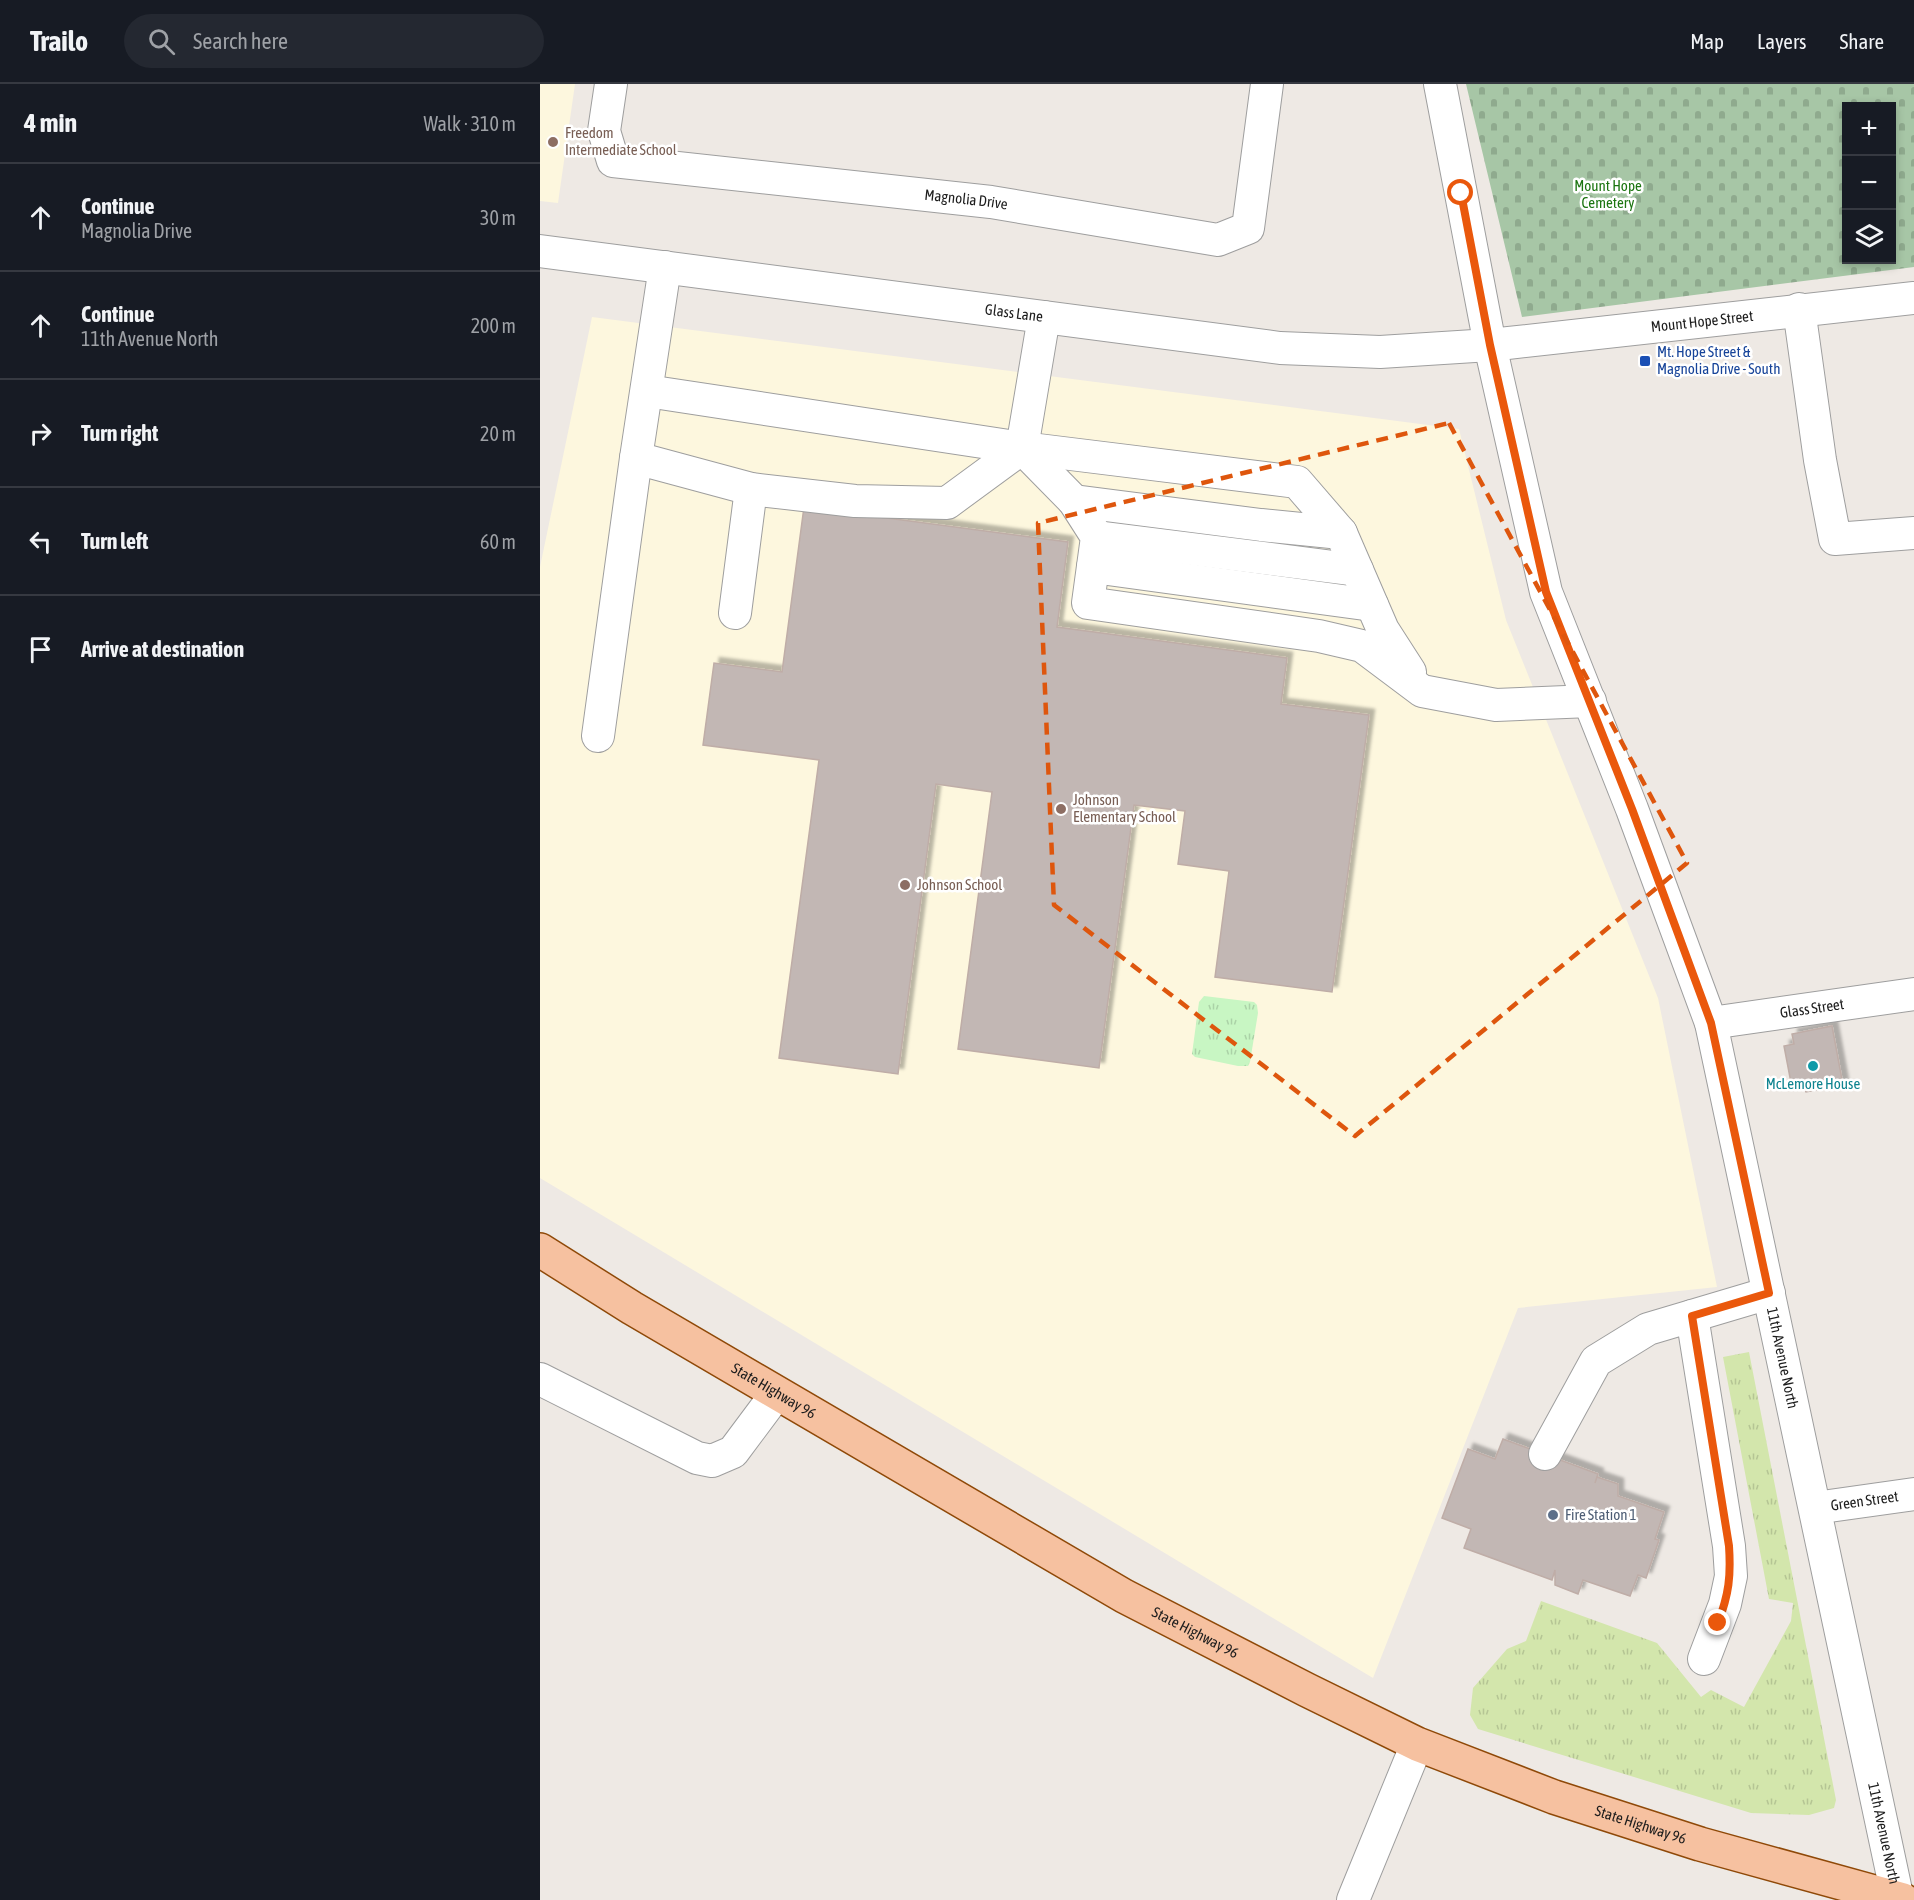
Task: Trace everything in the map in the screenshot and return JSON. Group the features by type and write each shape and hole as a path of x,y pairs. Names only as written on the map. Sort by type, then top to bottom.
{"main road":[{"name":"State Highway 96","path":"540,1250 632,1308 1124,1596 1417,1744 1554,1797 1700,1844 1899,1900"}],"street":[{"name":"Magnolia Drive","path":"611,84 604,131 613,161 992,202 1218,240 1248,228 1268,84"},
{"path":"1440,84 1490,345"},
{"name":"Glass Lane","path":"540,251 1280,348 1380,352 1490,345"},
{"path":"598,736 665,267"},
{"name":"Mount Hope Street","path":"1490,345 1914,298"},
{"path":"1799,309 1820,460 1835,539 1914,533"},
{"path":"636,458 750,489 855,501 946,503 1022,448 1044,317"},
{"name":"11th Avenue North","path":"1490,345 1546,592 1636,819 1711,1023 1899,1900"},
{"path":"647,391 1022,448 1297,482 1341,533 1383,630 1422,691"},
{"path":"1022,448 1074,501 1097,537 1088,603 1319,636 1362,646 1422,691 1496,705 1590,701"},
{"path":"735,613 750,489"},
{"path":"1074,501 1341,533"},
{"path":"1097,537 1357,570"},
{"path":"1093,567 1372,605"},
{"name":"Glass Street","path":"1711,1023 1914,994"},
{"path":"1545,1455 1596,1361 1648,1329 1769,1293"},
{"path":"1692,1316 1729,1546 1731,1576 1725,1604 1704,1659"},
{"path":"540,1379 697,1458 712,1461 734,1452 777,1393"},
{"name":"Green Street","path":"1815,1508 1914,1494"},
{"path":"1353,1900 1417,1744"}],"highlighted area":[{"path":"1449,423 1687,863 1355,1136 1054,905 1038,523"}],"shaded area":[{"name":"Freedom Intermediate School","path":"540,84 575,84 558,203 540,201"},
{"name":"Johnson Elementary School","path":"592,317 1459,429 1506,620 1658,998 1717,1287 1518,1308 1373,1678 540,1178 540,567"}],"green space":[{"name":"Mount Hope Cemetery","path":"1466,84 1914,84 1914,267 1522,317"},
{"path":"1204,996 1254,1002 1257,1005 1258,1013 1248,1066 1195,1057 1192,1054 1199,1002"},
{"path":"1749,1352 1836,1800 1834,1808 1809,1815 1751,1813 1478,1729 1470,1715 1473,1688 1507,1649 1526,1641 1541,1601 1657,1643 1701,1697 1711,1690 1744,1707 1791,1621 1793,1603 1769,1599 1723,1357"}],"building":[{"path":"804,507 1068,542 1057,627 1287,658 1281,704 1369,715 1332,992 1215,977 1229,871 1178,864 1185,811 1134,805 1099,1068 958,1049 992,792 936,784 898,1074 779,1058 819,760 703,745 714,663 782,672"},
{"name":"McLemore House","path":"1832,1026 1843,1085 1806,1092 1804,1086 1792,1088 1784,1046 1794,1044 1792,1034"},
{"name":"Fire Station 1","path":"1503,1439 1598,1474 1597,1477 1618,1484 1618,1496 1664,1512 1655,1539 1659,1540 1646,1578 1638,1575 1630,1596 1583,1580 1578,1594 1555,1585 1555,1570 1552,1580 1464,1548 1471,1529 1442,1518 1468,1449 1495,1459"}],"place":[{"name":"Freedom Intermediate School","path":"553,142"},
{"name":"Mt. Hope Street & Magnolia Drive - South","path":"1645,361"},
{"name":"Johnson Elementary School","path":"1061,809"},
{"name":"Johnson School","path":"905,885"},
{"name":"McLemore House","path":"1813,1066"},
{"name":"Fire Station 1","path":"1553,1515"}],"route":[{"path":"1461,193 1490,345 1546,592 1632,809 1711,1023 1769,1293 1692,1316 1729,1546 1731,1576 1718,1623"}]}
